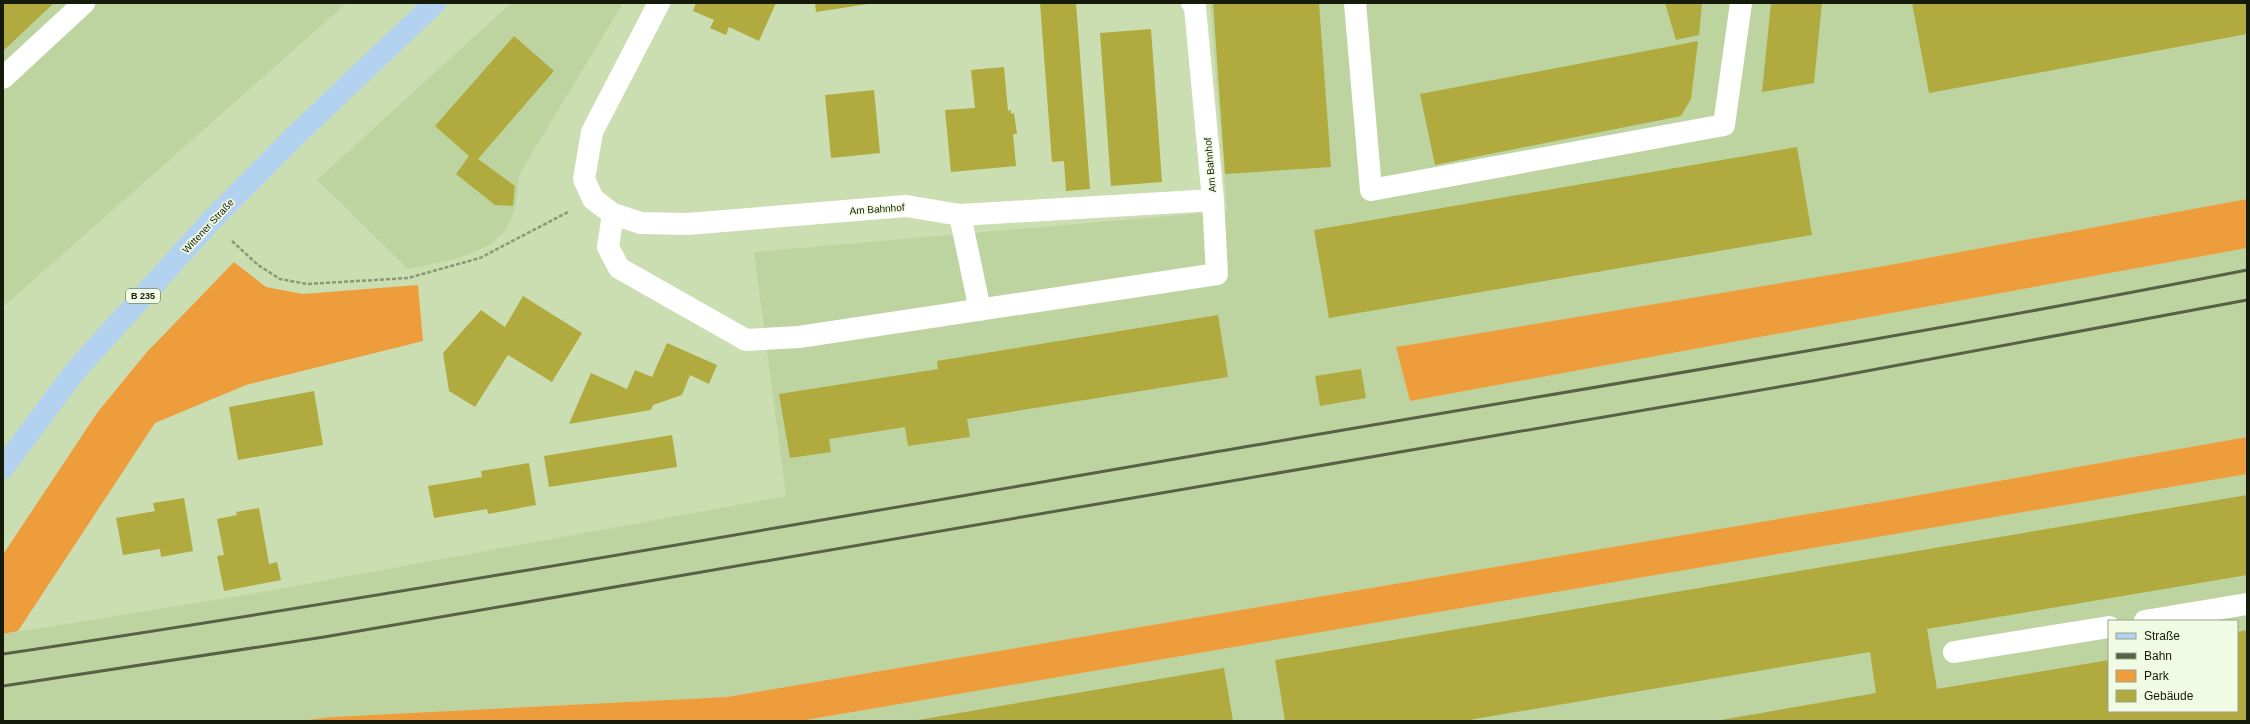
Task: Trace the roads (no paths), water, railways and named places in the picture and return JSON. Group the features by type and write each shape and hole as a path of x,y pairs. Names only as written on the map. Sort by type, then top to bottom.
{"main road":[{"name":"Wittener Straße","path":"3,468 76,370 211,221 296,134 435,3"}],"street":[{"path":"3,78 84,3"},
{"name":"Am Bahnhof","path":"659,3 592,132 584,179 593,199 613,214 641,223 687,224 906,206 960,215 1213,200 1194,5"},
{"path":"1355,3 1371,190 1724,125 1741,3"},
{"path":"613,214 608,247 618,268 746,340 799,336 1217,274 1213,200"},
{"path":"960,215 980,310"},
{"path":"2151,620 2247,604"},
{"path":"1954,652 2108,627"}],"railway":[{"path":"3,654 317,605 786,526 1876,339 2247,270"},
{"path":"3,686 324,637 1813,381 2247,300"}]}
